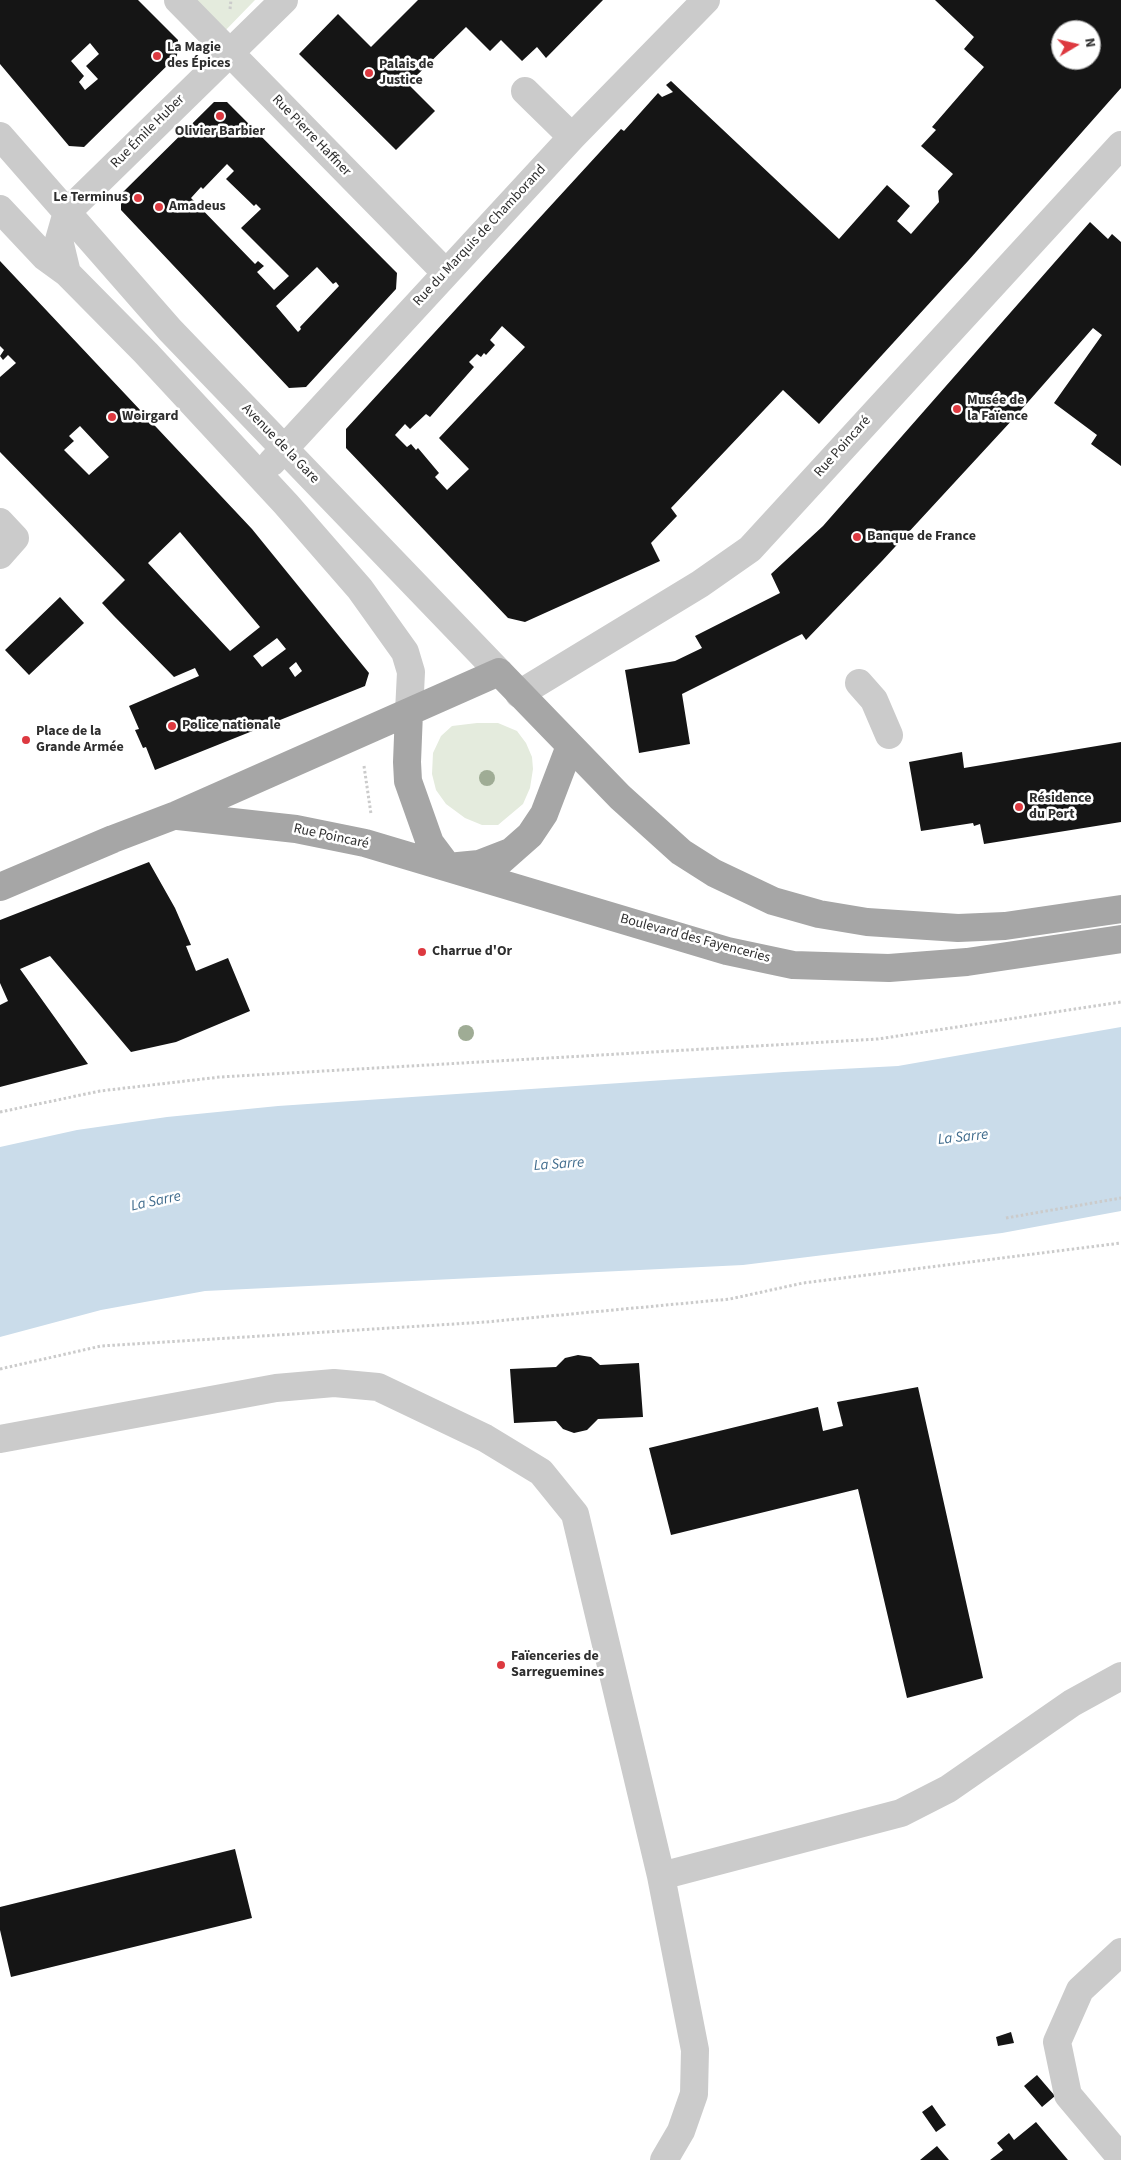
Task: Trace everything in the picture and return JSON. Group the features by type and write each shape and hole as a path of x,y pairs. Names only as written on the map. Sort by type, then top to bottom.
{"main road":[{"path":"510,852 479,864 448,867 430,843 408,781 406,762 409,712 498,672 626,803 681,852 714,873 773,901 819,914 867,922 958,928 1005,926 1121,909"},
{"name":"Rue Poincaré","path":"0,887 113,839 176,815 409,712"},
{"path":"482,877 530,836 544,814 570,746"},
{"path":"407,855 417,809"},
{"name":"Rue Poincaré","path":"176,815 296,829 365,843 482,877"},
{"name":"Boulevard des Fayenceries","path":"482,877 727,951 793,965 889,968 967,962 1121,940"}],"street":[{"name":"Rue Pierre Haffner","path":"178,0 445,272"},
{"name":"Rue Émile Huber","path":"67,212 284,0"},
{"name":"Rue du Marquis de Chamborand","path":"259,476 445,272 572,137 706,0"},
{"path":"525,91 572,137"},
{"name":"Avenue de la Gare","path":"0,136 170,330 498,672"},
{"name":"Rue Poincaré","path":"519,694 700,584 750,549 1121,144"},
{"path":"0,209 45,257 68,273 146,353 360,590 406,652 411,672 409,712"},
{"path":"67,212 60,240 68,273"},
{"path":"0,522 15,538 0,555"},
{"path":"859,683 874,700 889,735"},
{"path":"0,1439 276,1388 334,1382 378,1387 484,1438 541,1472 575,1514 661,1876 695,2050 694,2094 680,2131 664,2160"},
{"path":"661,1876 901,1813 948,1789 1072,1703 1121,1676"},
{"path":"1121,1952 1080,1990 1057,2042 1068,2095 1121,2158"}],"path":[{"path":"358,735 368,784 371,811 365,843"},
{"path":"0,1112 100,1091 220,1077 878,1040 1121,1002"},
{"path":"1006,1218 1121,1198"},
{"path":"0,1369 102,1346 486,1322 730,1298 803,1283 1121,1243"}],"shaded area":[{"path":"189,0 255,0 220,36"},
{"path":"498,723 517,731 526,743 532,757 533,769 530,788 523,804 498,825 482,825 465,818 446,804 436,790 432,774 433,753 441,736 452,726"}],"water":[{"name":"La Sarre","path":"1121,1027 1121,1211 1002,1233 743,1265 205,1291 101,1310 0,1337 0,1147 77,1130 167,1117 278,1106 898,1066"}],"building":[{"path":"0,0 138,0 178,40 177,56 84,147 69,146 0,64","holes":["90,43 99,54 86,66 98,79 85,90 79,82 84,76 71,61"]},
{"name":"Palais de Justice","path":"418,0 603,0 546,58 537,47 522,61 501,40 490,51 466,27 408,84 435,111 396,150 299,54 338,14 371,47"},
{"path":"935,0 1121,0 1121,88 968,261 819,424 783,390 671,508 677,516 651,543 660,561 525,622 508,618 346,448 346,429 621,129 624,131 658,93 662,97 673,92 666,85 671,81 839,239 887,185 910,206 897,221 911,234 939,202 938,191 953,174 921,146 936,130 932,127 984,67 964,49 974,37","holes":["502,326 525,347 439,438 469,469 447,490 435,477 439,473 418,448 416,450 411,444 407,447 395,435 405,424 410,429 426,414 430,417 474,367 469,362 477,354 481,357 484,353 486,355 495,345 490,340"]},
{"path":"214,102 227,102 397,273 396,289 306,387 289,388 121,210 121,194","holes":["227,164 234,171 226,179 254,206 256,204 261,209 241,228 289,276 274,290 257,272 264,266 258,261 255,264 191,198 201,187 203,189","317,267 333,284 336,282 339,286 300,327 301,329 298,332 276,306"]},
{"path":"1090,222 1108,239 1112,234 1121,242 1121,466 1091,444 1097,435 1054,403 1102,335 1093,328 1014,418 806,640 802,634 682,694 690,744 639,753 625,670 675,661 702,648 695,636 780,593 771,574 823,526"},
{"path":"0,261 252,529 369,673 365,686 155,770 146,747 143,748 135,730 139,729 129,706 199,676 195,668 174,677 102,603 125,580 0,452 0,377 16,363 8,355 3,360 0,356 4,350 0,346","holes":["80,426 109,457 89,475 64,450 74,441 69,436","180,532 260,627 230,651 148,563","277,638 286,649 262,667 253,656","296,662 302,671 295,677 289,668"]},
{"path":"60,597 84,623 29,675 5,650"},
{"name":"Résidence du Port","path":"1121,742 1121,822 984,844 980,824 974,826 973,823 921,831 909,762 962,752 964,768"},
{"path":"149,862 175,908 191,945 186,946 196,971 228,958 250,1011 176,1042 131,1052 50,956 20,969 88,1064 0,1087 0,1005 8,1001 0,983 0,920"},
{"path":"578,1355 591,1357 600,1365 639,1363 643,1417 598,1419 587,1430 574,1433 563,1429 556,1421 514,1423 510,1369 556,1367 565,1358"},
{"path":"918,1387 983,1678 907,1698 858,1489 671,1535 649,1448 818,1407 823,1431 843,1426 837,1402"},
{"path":"235,1849 252,1918 11,1977 0,1930 0,1907"},
{"path":"1011,2032 1014,2043 998,2046 996,2037"},
{"path":"1037,2075 1055,2096 1042,2107 1024,2086"},
{"path":"932,2105 946,2125 936,2132 922,2112"},
{"path":"1036,2122 1068,2160 990,2160 1003,2150 997,2143 1009,2133 1014,2140"},
{"path":"937,2146 949,2160 920,2160 926,2155"}],"place":[{"name":"La Magie des Épices","path":"157,56"},
{"name":"Palais de Justice","path":"369,73"},
{"name":"Olivier Barbier","path":"220,116"},
{"name":"Le Terminus","path":"138,198"},
{"name":"Amadeus","path":"159,207"},
{"name":"Musée de la Faïence","path":"957,409"},
{"name":"Woirgard","path":"112,417"},
{"name":"Banque de France","path":"857,537"},
{"name":"Police nationale","path":"172,726"},
{"name":"Place de la Grande Armée","path":"26,740"},
{"name":"Résidence du Port","path":"1019,807"},
{"name":"Charrue d'Or","path":"422,952"},
{"name":"Faïenceries de Sarreguemines","path":"501,1665"}]}
